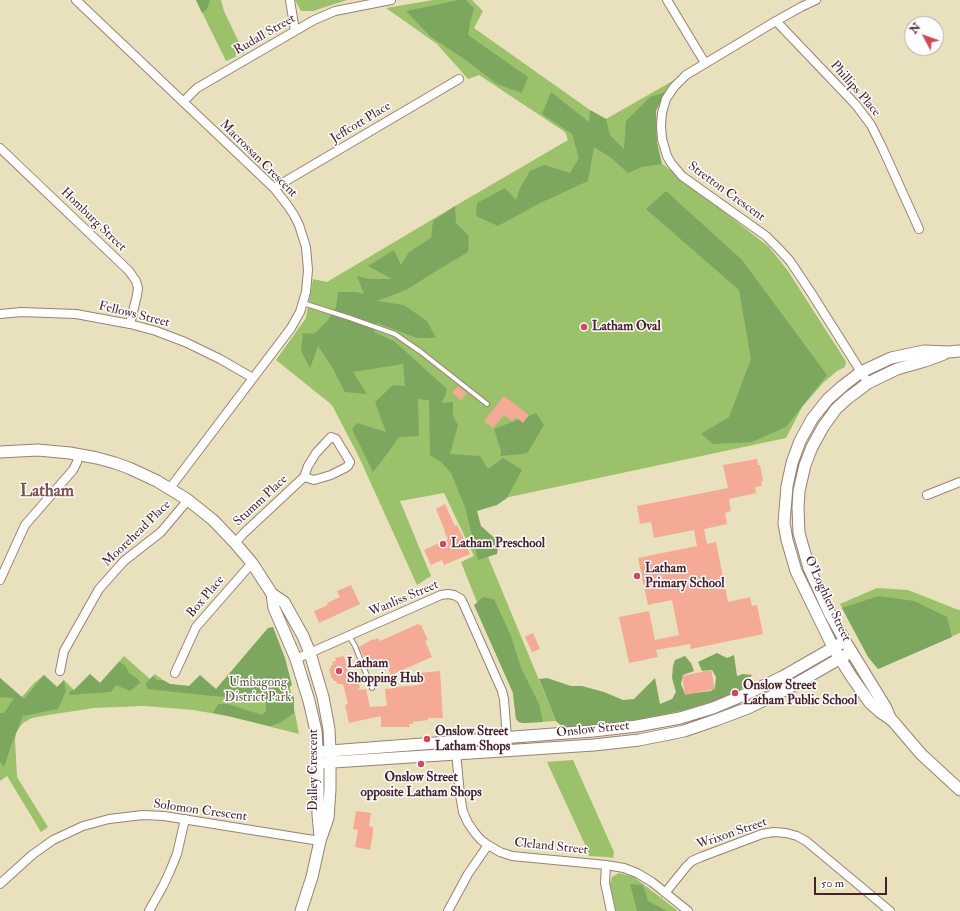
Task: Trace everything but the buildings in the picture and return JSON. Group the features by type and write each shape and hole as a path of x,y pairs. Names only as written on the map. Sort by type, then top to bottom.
{"street":[{"name":"Macrossan Crescent","path":"76,0 274,188 294,215 306,247 308,270 306,292 300,312 291,328 170,488"},
{"path":"290,0 295,31"},
{"name":"Rudall Street","path":"183,102 197,88 314,20 335,11 391,0"},
{"path":"667,0 705,63"},
{"name":"Stretton Crescent","path":"816,0 801,6 686,75 674,87 666,99 660,126 667,156 682,176 766,236 790,261 868,383"},
{"name":"Phillips Place","path":"776,21 856,105 871,125 919,229"},
{"name":"Jeffcott Place","path":"274,188 460,79"},
{"name":"Homburg Street","path":"0,148 129,271 136,281 138,288 130,324"},
{"name":"Fellows Street","path":"0,314 21,312 76,314 130,324 185,342 220,358 253,378"},
{"name":"O'Loghlen Street","path":"892,720 870,703 840,658 833,647 796,570 787,540 784,523 787,486 792,462 800,441 812,419 828,399 844,385 862,372 891,358 924,351 960,351"},
{"name":"O'Loghlen Street","path":"948,352 925,361 897,369 868,383 836,409 823,427 812,447 805,465 799,491 798,508 799,533 809,568 829,612 851,652 892,720 921,754 958,784"},
{"name":"Stumm Place","path":"235,543 304,477 308,466 316,453 331,437 336,439 350,462 348,466 331,475 314,480 304,477"},
{"name":"Dalley Crescent","path":"0,452 38,450 79,454 129,468 157,481 188,500 213,520 252,563 272,594 284,602 303,636 310,653 324,698 329,729 330,789 328,818 320,841 312,877 301,911"},
{"path":"0,580 25,525 73,470 79,454"},
{"path":"927,495 960,482"},
{"name":"Moorehead Place","path":"60,671 64,651 99,589 124,561 161,532 188,500"},
{"name":"Box Place","path":"175,673 196,627 252,563"},
{"name":"Dalley Crescent","path":"272,594 274,608 296,659 309,701 316,731 320,841"},
{"name":"Wanliss Street","path":"296,659 440,595 451,594 458,597 464,605 502,691 508,751"},
{"name":"Onslow Street","path":"318,757 397,746 593,731 637,726 680,718 713,708 744,695 784,676 845,641"},
{"name":"Onslow Street","path":"330,756 397,758 594,745 639,740 684,731 748,708 787,689 851,652"},
{"path":"680,718 684,731"},
{"name":"Cleland Street","path":"455,741 463,812 468,823 481,840 500,852 512,856 624,868 637,873 652,882 688,911"},
{"path":"397,746 397,758"},
{"name":"Solomon Crescent","path":"0,884 32,855 53,840 83,826 109,819 143,815 164,816 320,841"},
{"path":"149,911 170,871 178,848 185,819"},
{"name":"Wrixon Street","path":"665,892 692,861 700,857 762,834 786,832 806,841 890,911"},
{"path":"448,911 468,874 488,845"},
{"path":"606,865 605,883 611,911"}],"lane":[{"path":"303,303 395,334 421,352 487,404"},
{"path":"349,636 355,646 372,688"}],"green space":[{"path":"196,0 221,0 224,11 244,53 226,61"},
{"path":"196,0 210,0 207,9 202,13"},
{"path":"295,0 347,0 313,11 301,11"},
{"path":"433,0 472,0 483,11 474,28 590,110 606,119 676,79 652,111 660,162 769,247 788,271 846,363 845,367 837,371 823,383 802,407 786,438 467,506 556,721 523,723 516,719 513,693 461,562 474,556 444,493 400,501 431,576 417,585 359,457 332,405 276,360 306,318 313,279 327,282 568,140 565,132 479,75 468,79 437,44 386,8"},
{"path":"459,0 466,0 474,8 468,35 528,77 522,93 497,84 467,61 431,37 406,11"},
{"path":"551,92 589,122 590,110 606,119 610,135 624,149 626,121 650,97 666,92 656,111 657,142 662,164 642,167 628,173 610,157 594,147 588,181 538,204 498,226 476,216 477,203 505,188 516,200 520,188 530,171 544,165 570,173 579,158 572,134 542,114"},
{"path":"666,191 742,260 827,375 786,427 752,442 713,444 701,434 729,417 751,359 739,290 646,209"},
{"path":"455,206 456,223 469,236 468,252 406,290 377,301 404,305 427,321 436,338 417,338 377,323 374,332 394,341 447,389 441,403 453,402 453,416 458,425 450,454 480,456 488,469 503,458 522,470 507,498 497,505 477,511 481,526 499,542 497,554 478,560 465,507 451,473 441,462 430,455 429,400 418,399 419,436 399,437 373,472 352,429 357,423 386,432 375,402 393,385 405,386 403,364 353,372 367,394 345,392 332,367 318,346 310,368 301,351 303,333 314,334 328,320 336,307 338,292 355,292 364,294 357,276 370,279 392,279 368,266 394,250 401,265 409,252 431,238 433,221"},
{"path":"536,413 544,425 528,452 523,454 500,456 501,451 494,429"},
{"path":"877,588 908,590 960,610 960,633 878,669 858,638 840,604"},
{"path":"879,596 914,601 947,617 952,637 878,669 868,657 842,608"},
{"path":"483,597 494,599 511,636 521,668 539,704 543,722 523,723 516,719 513,693 474,605"},
{"path":"273,627 285,658 292,685 275,700 280,700 289,693 294,697 294,713 280,723 270,726 213,713 218,704 228,704 262,715 266,711 266,699 212,696 147,689 146,683 153,676 157,680 163,680 170,684 189,686 200,675 216,689 268,628"},
{"path":"717,653 727,658 734,655 737,676 743,674 752,675 739,692 681,711 614,724 565,729 556,721 539,679 547,678 571,686 582,686 604,692 623,700 634,699 655,678 660,704 672,699 676,692 672,678 673,666 675,660 685,656 691,663 694,671 683,675 681,684 685,694 711,691 715,687 716,677 712,670 702,671 698,662"},
{"name":"Umbagong District Park","path":"124,656 150,679 155,674 170,684 189,686 200,675 215,690 287,672 299,734 228,716 193,710 144,706 94,708 32,718 23,723 16,733 17,777 48,827 41,832 7,776 0,781 0,678 22,697 34,683 44,675 57,687 64,680 74,690 90,674 100,683"},
{"path":"119,662 125,665 129,673 138,679 140,683 130,691 116,685 111,692 69,695 70,691 74,690 90,674 100,683"},
{"path":"44,675 57,687 64,680 66,691 58,709 23,716 4,767 0,762 0,713 4,713 14,698 0,697 0,678 24,699"},
{"path":"573,760 614,852 613,858 589,856 547,762"},
{"path":"619,873 634,877 678,911 616,911 610,884 612,877"},
{"path":"630,884 643,885 648,901 667,911 637,911"}],"place":[{"name":"Latham Oval","path":"584,327"},
{"name":"Latham Preschool","path":"443,544"},
{"name":"Latham Primary School","path":"637,576"},
{"name":"Latham Shopping Hub","path":"339,671"},
{"name":"Onslow Street Latham Public School","path":"735,693"},
{"name":"Onslow Street Latham Shops","path":"427,739"},
{"name":"Onslow Street opposite Latham Shops","path":"421,764"}],"district":[{"name":"Latham","path":"47,492"}]}
